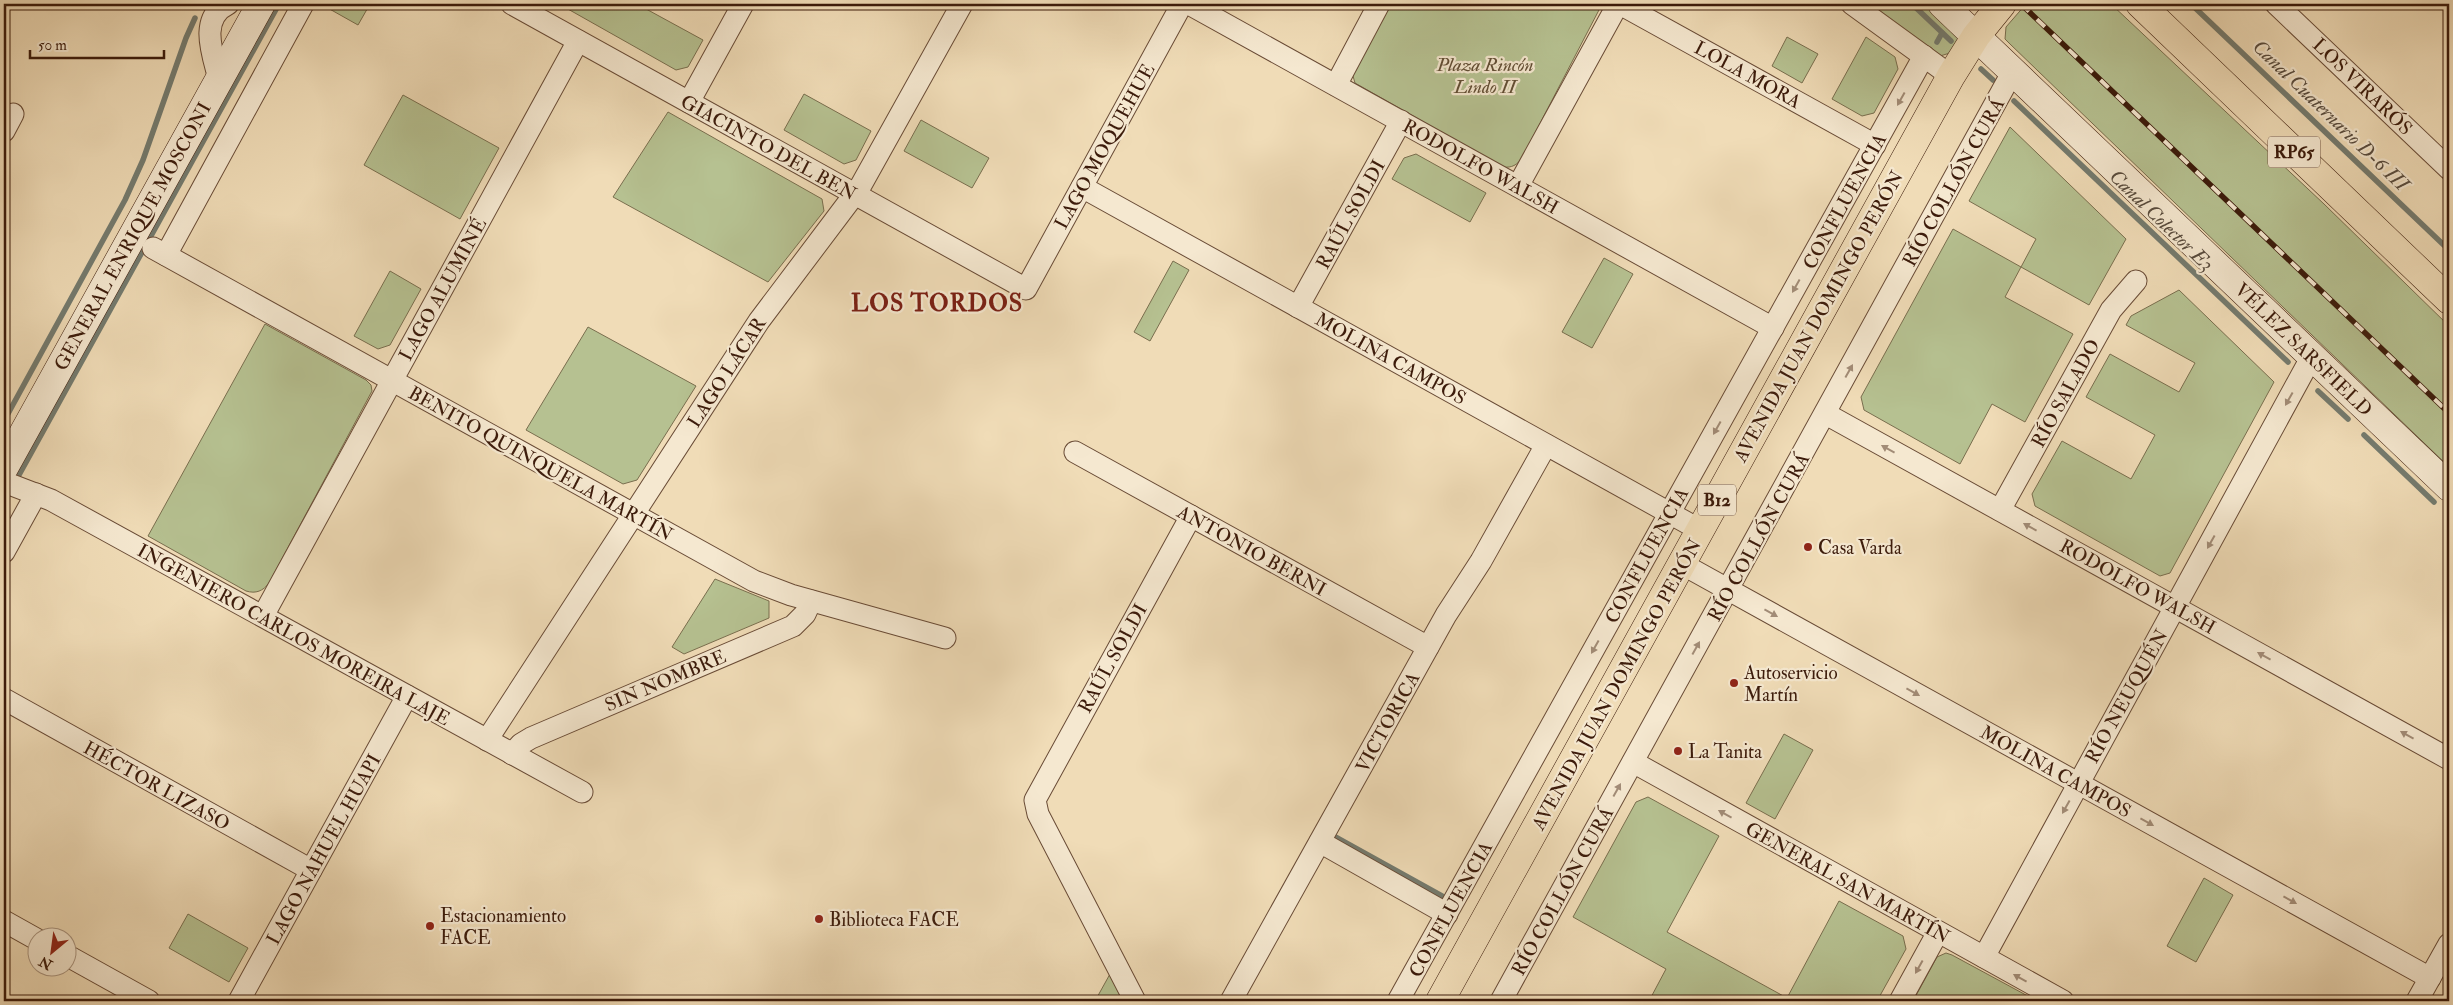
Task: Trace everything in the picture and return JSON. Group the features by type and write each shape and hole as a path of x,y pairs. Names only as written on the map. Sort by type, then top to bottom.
{"main road":[{"name":"AVENIDA JUAN DOMINGO PERÓN","path":"1440,1001 1951,76 1976,36 2002,4"},
{"name":"RP65","path":"2140,4 2449,300"}],"street":[{"name":"GENERAL ENRIQUE MOSCONI","path":"4,468 261,4"},
{"name":"BENITO QUINQUELA MARTÍN","path":"303,4 160,251 754,581 811,601 945,638"},
{"path":"689,102 743,4"},
{"name":"LAGO LÁCAR","path":"488,740 759,321 855,195 962,4"},
{"name":"LAGO MOQUEHUE","path":"1026,289 1182,4"},
{"name":"RODOLFO WALSH","path":"1189,4 1773,328"},
{"path":"1336,85 1379,4"},
{"path":"1518,186 1619,4"},
{"name":"LOLA MORA","path":"1619,4 1875,145"},
{"path":"1852,4 1951,76"},
{"name":"VÉLEZ SARSFIELD","path":"1942,4 2449,487"},
{"name":"LOS VIRARÓS","path":"2276,4 2449,169"},
{"path":"219,79 210,30 213,19 222,5"},
{"name":"GIACINTO DEL BEN","path":"520,6 1026,289"},
{"name":"LAGO ALUMINÉ","path":"262,616 578,40"},
{"name":"CONFLUENCIA","path":"1398,1001 1924,56"},
{"name":"RÍO COLLÓN CURÁ","path":"1501,1001 1826,414 2013,71"},
{"name":"RAÚL SOLDI","path":"1298,307 1401,121"},
{"name":"MOLINA CAMPOS","path":"1082,187 1700,530"},
{"name":"RÍO SALADO","path":"2000,510 2111,310 2136,281"},
{"name":"RÍO NEUQUÉN","path":"1984,957 2312,356"},
{"name":"RODOLFO WALSH","path":"1826,414 2449,759"},
{"name":"VICTORICA","path":"1231,1001 1428,647 1481,561 1546,445"},
{"name":"ANTONIO BERNI","path":"1075,452 1428,647"},
{"name":"INGENIERO CARLOS MOREIRA LAJE","path":"4,482 51,500 582,792"},
{"path":"4,552 36,494"},
{"name":"RAÚL SOLDI","path":"1135,1001 1038,814 1035,800 1191,516"},
{"name":"MOLINA CAMPOS","path":"1682,564 2430,978"},
{"name":"SIN NOMBRE","path":"512,754 521,744 531,738 792,626 805,614 811,601"},
{"name":"LAGO NAHUEL HUAPI","path":"238,1001 407,696"},
{"name":"HÉCTOR LIZASO","path":"4,699 311,870"},
{"name":"GENERAL SAN MARTÍN","path":"1633,762 2063,1001"},
{"path":"1320,842 1447,914"},
{"path":"4,921 28,934"},
{"path":"1900,1001 1938,932"},
{"path":"2417,1001 2449,944"},
{"path":"78,962 149,1001"}],"green space":[{"path":"328,4 370,4 358,25 326,7"},
{"path":"559,4 637,4 703,40 688,67 676,70"},
{"name":"Plaza Rincón Lindo II","path":"1391,4 1598,4 1600,8 1522,158 1514,166 1503,167 1355,83 1353,76 1355,69"},
{"path":"1867,4 1932,4 1959,37 1950,53 1940,56"},
{"path":"2026,4 2111,4 2324,204 2449,326 2449,467 2005,39 2006,27"},
{"path":"1787,37 1818,54 1802,83 1772,66"},
{"path":"1866,37 1895,57 1898,69 1874,113 1862,116 1832,99"},
{"path":"804,94 871,131 856,160 844,164 784,130"},
{"path":"403,95 499,148 460,219 364,165"},
{"path":"668,112 822,199 824,211 768,282 613,197"},
{"path":"921,120 989,158 972,188 904,151"},
{"path":"2010,127 2126,239 2089,305 2021,267 2036,239 1969,201"},
{"path":"1416,154 1486,193 1470,222 1392,179 1404,158"},
{"path":"1953,229 2021,267 2005,297 2073,334 2025,422 1992,404 1960,464 1864,410 1861,397"},
{"path":"1604,258 1633,274 1592,348 1562,332"},
{"path":"1173,261 1189,270 1150,341 1134,332"},
{"path":"390,271 421,289 390,345 378,349 354,336"},
{"path":"2179,290 2274,382 2170,573 2160,576 2035,506 2032,494 2062,441 2131,479 2155,435 2086,397 2110,354 2179,392 2195,363 2126,325 2131,316"},
{"path":"265,324 366,380 371,385 372,391 269,583 262,590 253,592 246,591 148,536"},
{"path":"588,327 696,386 637,480 623,484 526,430"},
{"path":"715,579 769,601 769,618 684,654 672,647"},
{"path":"1784,734 1813,750 1775,819 1746,803"},
{"path":"1648,797 1719,836 1667,932 1787,998 1839,901 1903,936 1906,949 1877,1001 1649,1001 1666,969 1573,917 1636,802"},
{"path":"2204,878 2233,895 2196,962 2167,946"},
{"path":"188,914 248,948 229,982 169,948"},
{"path":"1946,953 2037,1001 1913,1001 1937,957"},
{"path":"1110,974 1124,1001 1095,1001"}],"waterway":[{"path":"19,475 279,4"},
{"name":"Canal Colector E3","path":"1912,4 1951,41"},
{"name":"Canal Cuaternario D-6 III","path":"2191,4 2449,250"},
{"path":"4,421 125,200 143,160 186,38 195,18"},
{"path":"1937,42 1942,33"},
{"name":"Canal Colector E3","path":"1981,69 1993,80"},
{"name":"Canal Colector E3","path":"2014,101 2288,362"},
{"name":"Canal Colector E3","path":"2318,391 2348,419"},
{"name":"Canal Colector E3","path":"2364,435 2434,502"},
{"path":"4,503 7,497"},
{"path":"1330,834 1442,896"}],"railway":[{"path":"2021,4 2449,413"}],"place":[{"name":"Casa Varda","path":"1808,547"},
{"name":"Autoservicio Martín","path":"1734,683"},
{"name":"La Tanita","path":"1678,751"},
{"name":"Biblioteca FACE","path":"819,919"},
{"name":"Estacionamiento FACE","path":"430,926"}],"district":[{"name":"LOS TORDOS","path":"937,303"}]}
